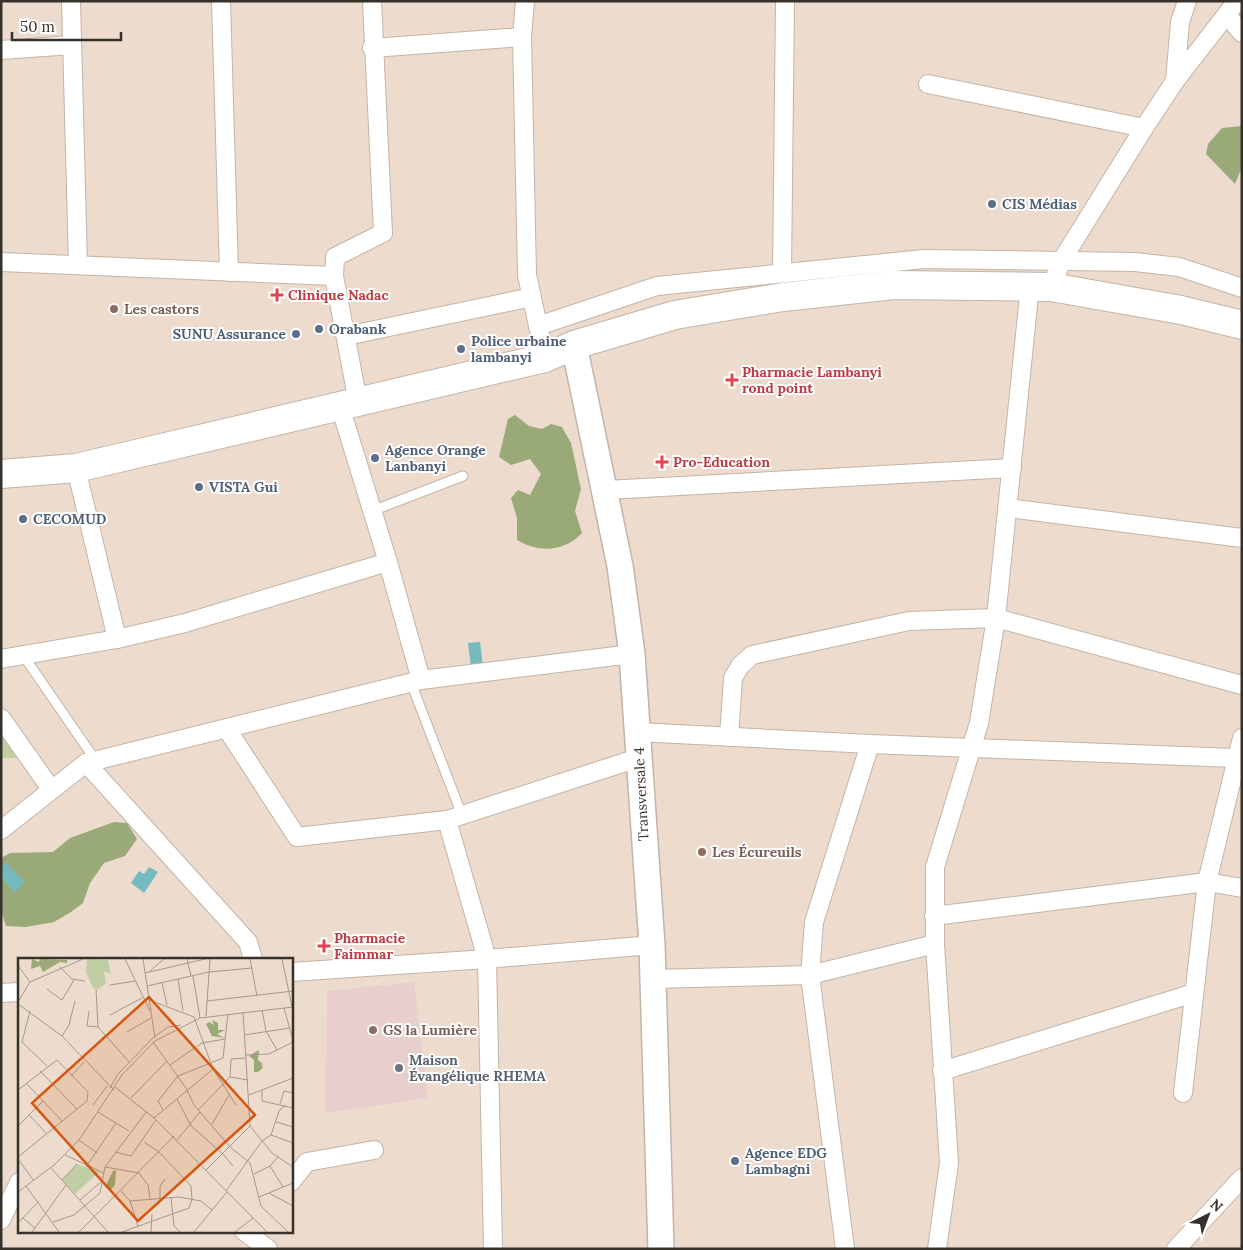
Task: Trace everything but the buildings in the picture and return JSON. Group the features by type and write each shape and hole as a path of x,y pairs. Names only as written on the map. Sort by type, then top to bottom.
{"main road":[{"path":"1,474 76,468 545,358 574,345 675,314 783,297 894,286 1041,286 1181,310 1242,325"},
{"name":"Transversale 4","path":"574,345 589,424 606,490 620,566 632,654 652,945 661,1249"}],"street":[{"path":"71,1 78,265"},
{"path":"221,1 229,272"},
{"path":"372,1 372,48 382,232 335,256 334,276 346,336 349,404 372,510 388,562 416,682"},
{"path":"525,1 522,37 527,275 545,358"},
{"path":"782,273 785,1"},
{"path":"1175,81 1180,22 1187,1"},
{"path":"937,1249 949,1163 934,944 935,867 979,723 996,618 1012,468 1041,286 1062,260 1175,81 1232,8"},
{"path":"1232,8 1242,33"},
{"path":"372,48 522,37"},
{"path":"1,50 72,45"},
{"path":"928,84 1144,128"},
{"path":"538,326 657,286 924,259 1135,262 1179,267 1242,288"},
{"path":"1,262 334,276"},
{"path":"346,336 532,297"},
{"path":"76,468 117,639"},
{"path":"606,490 1012,468"},
{"path":"1008,508 1242,538"},
{"path":"1,659 117,639 185,623 388,562"},
{"path":"729,737 733,678 740,666 752,655 909,621 996,618 1242,685"},
{"path":"3,827 51,789 91,762 416,682 632,654"},
{"path":"1,718 51,789"},
{"path":"227,729 297,837 454,817 638,758"},
{"path":"638,732 870,744 1235,758"},
{"path":"1183,1093 1207,882 1235,758 1242,738"},
{"path":"845,1249 810,976 814,922 870,744"},
{"path":"91,762 248,942 253,958"},
{"path":"454,817 487,959 493,1249"},
{"path":"934,916 1207,882 1242,888"},
{"path":"652,979 810,976 934,944"},
{"path":"292,972 487,959 652,945"},
{"path":"1,993 18,992"},
{"path":"942,1071 1194,994"},
{"path":"292,1181 307,1162 374,1150"},
{"path":"1176,1249 1242,1178"},
{"path":"1,1220 18,1184"},
{"path":"248,1232 268,1249"}],"lane":[{"path":"372,510 463,476"},
{"path":"23,655 91,762"},
{"path":"416,682 454,817"}],"shaded area":[{"name":"GS la Lumière","path":"414,982 428,1098 326,1113 327,991"}],"green space":[{"path":"1242,126 1242,167 1235,184 1206,154 1208,144 1222,128"},
{"path":"515,415 529,426 542,429 551,424 562,427 571,443 581,489 575,511 582,533 567,544 559,547 542,549 517,540 517,518 511,498 518,490 530,495 541,474 530,459 511,465 499,457 508,419"},
{"path":"1,719 26,758 1,758"},
{"path":"114,822 127,823 137,839 125,856 104,863 90,883 83,903 54,922 26,927 6,926 1,910 1,858 10,853 53,852 70,838"}],"water":[{"path":"480,642 483,666 471,667 468,643"},
{"path":"6,863 25,882 15,892 1,878 1,868"},
{"path":"149,867 158,872 144,893 131,883 139,871 144,874"}],"place":[{"name":"CIS Médias","path":"992,204"},
{"name":"Clinique Nadac","path":"277,295"},
{"name":"Les castors","path":"114,309"},
{"name":"Orabank","path":"319,329"},
{"name":"SUNU Assurance","path":"296,334"},
{"name":"Police urbaine lambanyi","path":"461,349"},
{"name":"Pharmacie Lambanyi rond point","path":"732,380"},
{"name":"Agence Orange Lanbanyi","path":"375,458"},
{"name":"Pro-Education","path":"662,462"},
{"name":"VISTA Gui","path":"199,487"},
{"name":"CECOMUD","path":"23,519"},
{"name":"Les Écureuils","path":"702,852"},
{"name":"Pharmacie Faimmar","path":"324,946"},
{"name":"GS la Lumière","path":"373,1030"},
{"name":"Maison Évangélique RHEMA","path":"399,1068"},
{"name":"Agence EDG Lambagni","path":"735,1161"}]}
